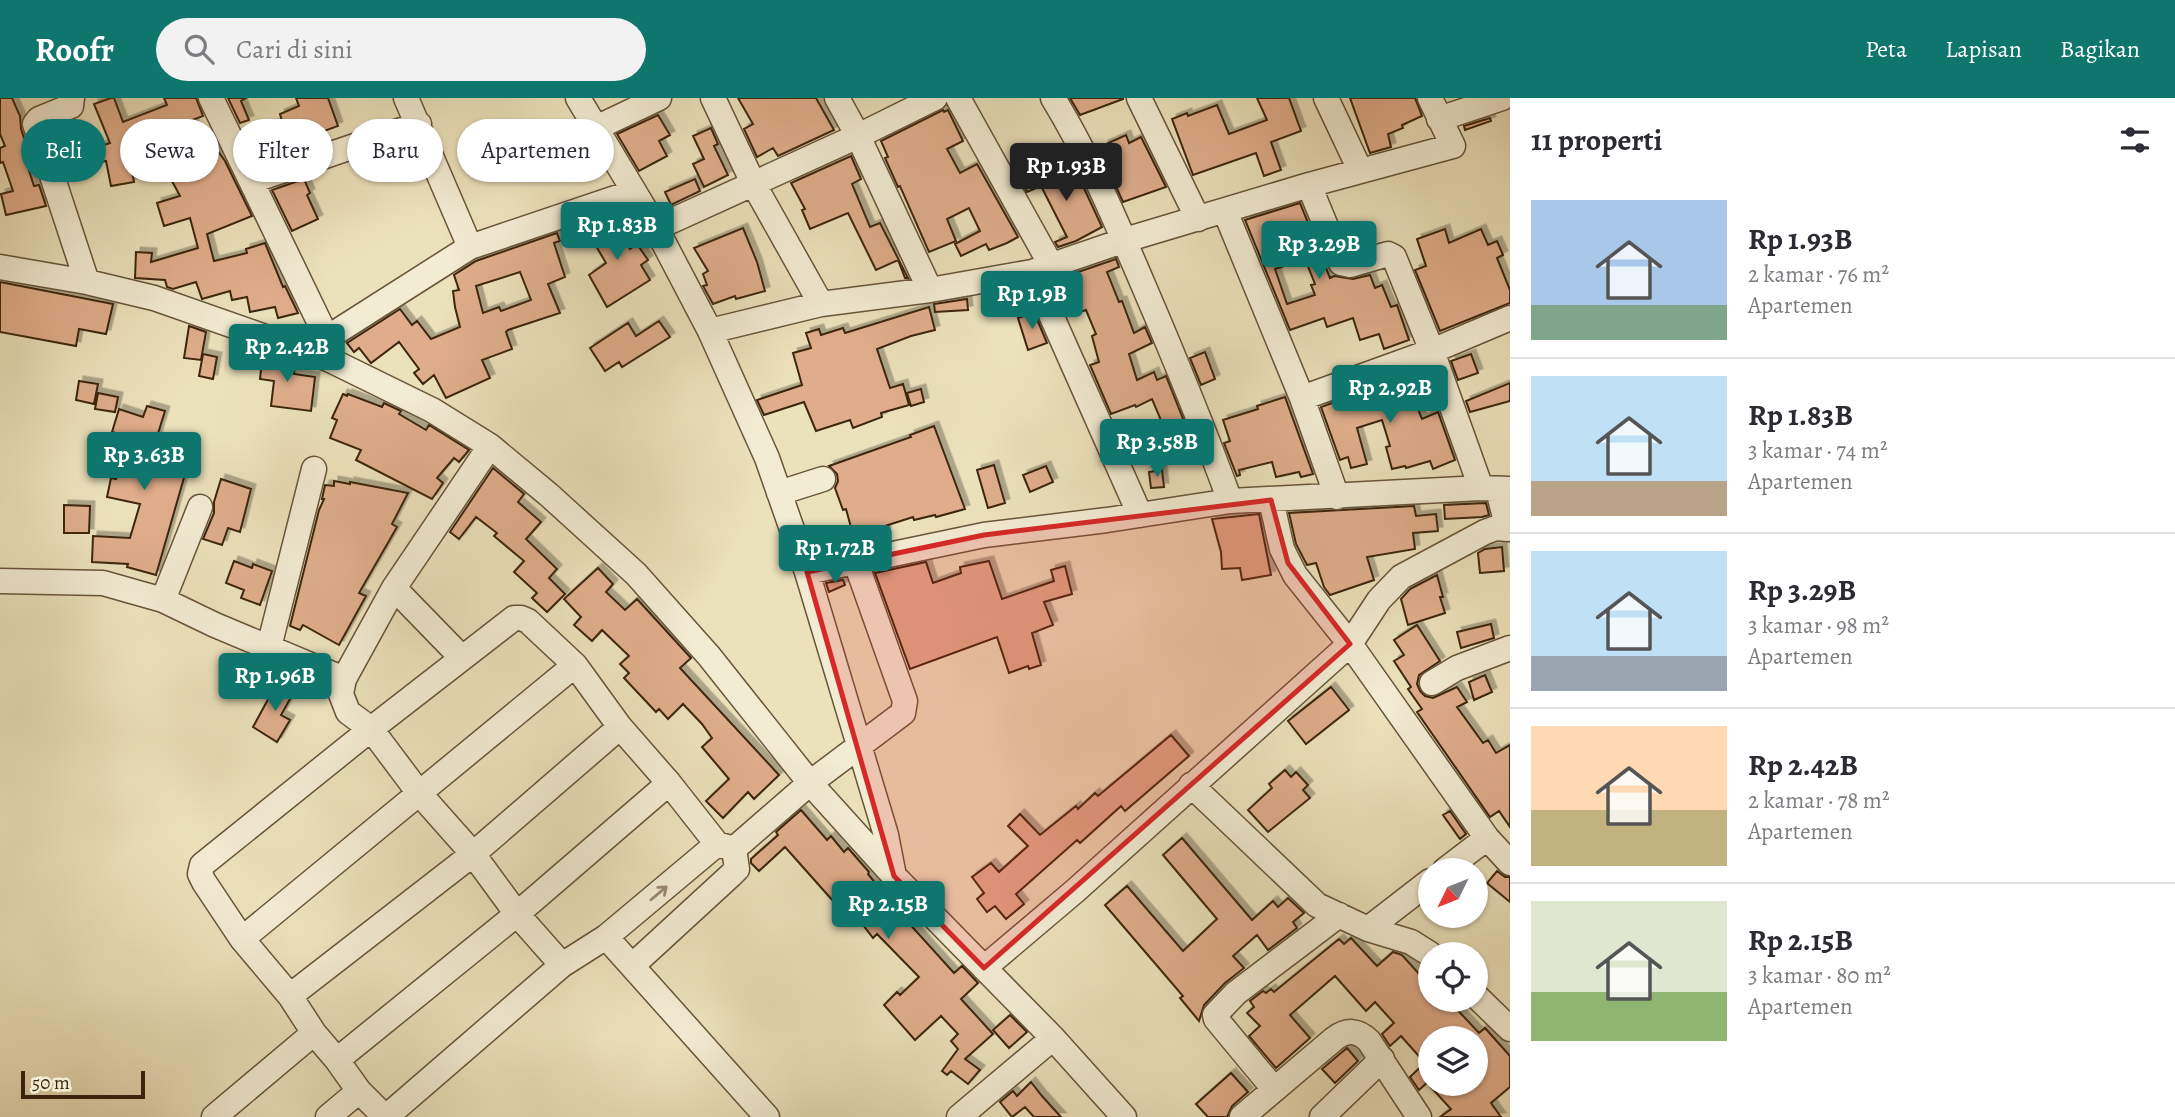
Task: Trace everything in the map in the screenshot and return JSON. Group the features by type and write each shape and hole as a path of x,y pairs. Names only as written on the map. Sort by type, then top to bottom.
{"street":[{"path":"72,98 71,106 39,119 34,124 87,282"},
{"path":"211,98 233,143"},
{"path":"406,98 416,119"},
{"path":"578,98 591,119"},
{"path":"614,120 659,98"},
{"path":"713,98 753,183 821,304"},
{"path":"837,98 858,136 930,290"},
{"path":"656,228 935,98"},
{"path":"958,98 1041,268 1140,514"},
{"path":"1054,98 1088,158 1125,240 1196,407 1230,501"},
{"path":"1139,98 1198,219"},
{"path":"1326,98 1360,170"},
{"path":"710,331 821,304 930,290 1041,268 1309,185 1453,146 1435,109 1502,98"},
{"path":"614,159 656,228 710,331 767,458 807,572 886,835 894,876"},
{"path":"252,182 328,348"},
{"path":"443,182 470,247"},
{"path":"1309,185 1340,263 1350,265 1388,254 1394,257 1432,351 1496,489 1509,533"},
{"path":"328,348 470,247 632,192"},
{"path":"1225,211 1302,398 1337,497"},
{"path":"0,267 87,282 154,298 328,348 490,446 549,495 636,575 709,656 810,783 894,876 1053,1038 1124,1117"},
{"path":"1302,398 1432,351 1510,318"},
{"path":"490,446 394,588 344,679 341,694 348,712 371,729 419,793 473,854 517,914 562,965"},
{"path":"269,648 314,469"},
{"path":"779,493 823,479"},
{"path":"807,572 984,534 1107,520 1230,501 1496,489"},
{"path":"1271,500 1287,563 1350,644 1488,838 1510,863"},
{"path":"163,600 200,507"},
{"path":"984,968 1350,644 1379,600 1401,577 1486,532 1496,528 1509,533"},
{"path":"633,965 737,869 726,846 620,727 575,665 528,621 521,618 514,618 371,729 202,865 200,874 242,939 290,996 314,1033 359,1091 386,1117 562,965 606,937 726,846 810,783 858,745 903,713 906,706 856,563"},
{"path":"0,581 103,583 163,600 344,679"},
{"path":"394,588 462,658"},
{"path":"1432,683 1457,668 1510,648"},
{"path":"242,939 575,665"},
{"path":"290,996 473,854 620,727"},
{"path":"337,1060 517,914 669,783"},
{"path":"1191,785 1317,905 1368,929 1404,939 1418,947"},
{"path":"1461,858 1488,838"},
{"path":"1368,929 1418,890"},
{"path":"1274,1089 1215,1015 1236,993 1339,915"},
{"path":"606,937 767,1117"},
{"path":"1488,1008 1510,1029"},
{"path":"1242,1117 1346,1031 1365,1037 1419,1117"},
{"path":"214,1117 314,1033"},
{"path":"959,1117 1053,1038"},
{"path":"1322,1117 1382,1059"},
{"path":"328,1117 359,1091"}],"highlighted area":[{"path":"1271,500 1288,563 1350,644 984,968 894,876 807,572 984,535"}],"building":[{"path":"0,98 12,98 20,116 21,182 39,185 46,206 6,215 1,194 13,191 3,162 0,163 0,148 5,146 0,134"},
{"path":"114,98 122,119 120,182 134,182 111,186 106,161 106,144 110,143 106,133 106,119 100,119 94,104"},
{"path":"164,98 196,98 203,116 195,119 131,119 167,105"},
{"path":"228,98 246,98 241,101 249,119 238,119"},
{"path":"296,98 328,98 338,126 333,128 333,119 281,119 280,114 299,106"},
{"path":"738,98 816,98 834,130 778,156 773,148 757,157 744,129 753,124"},
{"path":"1070,98 1123,98 1123,99 1080,115"},
{"path":"1257,98 1289,98 1301,131 1271,142 1281,170 1264,176 1256,153 1193,175 1172,119 1217,105 1229,134 1267,120"},
{"path":"1350,98 1415,98 1422,116 1388,134 1391,147 1370,153"},
{"path":"948,110 963,141 947,149 960,173 977,164 1018,237 1007,243 989,250 986,244 961,256 955,244 980,231 969,208 947,219 956,241 929,252 885,158 888,157 881,141"},
{"path":"658,115 670,135 659,141 667,156 639,171 617,134"},
{"path":"1490,118 1491,121 1465,130 1464,126"},
{"path":"711,128 718,144 714,146 728,175 704,187 693,164 704,159 693,136"},
{"path":"1126,135 1129,143 1141,137 1166,187 1123,202 1108,169 1114,167 1104,145"},
{"path":"219,153 252,216 207,234 214,261 247,253 246,249 265,243 283,287 285,286 298,313 278,318 275,307 250,312 247,297 232,300 230,291 202,299 196,282 173,289 167,287 165,280 135,278 136,252 152,253 151,262 198,248 190,218 164,226 157,203 180,196 172,182 219,182"},
{"path":"851,156 861,179 852,184 870,227 880,223 908,278 905,278 898,260 876,270 848,213 810,229 802,210 805,209 791,183"},
{"path":"1045,164 1054,182 1076,171 1102,227 1058,247 1055,242 1067,237 1041,186 1027,192 1019,177"},
{"path":"695,179 700,191 671,205 665,192"},
{"path":"295,182 305,182 310,193 307,195 318,219 292,231 272,190"},
{"path":"1300,203 1330,278 1334,276 1353,279 1370,275 1375,288 1382,285 1391,307 1397,305 1409,340 1384,349 1379,334 1360,340 1353,318 1327,327 1324,318 1290,330 1245,220","holes":["1305,259 1315,284 1311,285 1315,295 1287,304 1275,269"]},
{"path":"620,212 622,217 614,221 630,249 637,244 648,260 641,265 650,280 607,307 589,275 606,263 593,241 598,238 588,223"},
{"path":"743,228 765,291 736,299 735,296 713,304 703,286 707,285 703,274 708,271 694,248"},
{"path":"1445,229 1449,243 1481,229 1488,245 1497,241 1503,255 1497,258 1510,290 1510,303 1440,331 1415,270 1426,266 1417,239"},
{"path":"557,233 560,241 554,243 565,277 548,284 560,313 508,330 506,332 512,349 482,360 490,378 446,398 434,375 423,384 414,373 419,369 399,342 371,363 359,348 354,352 347,343 400,309 412,325 417,321 431,339 460,327 453,291 459,290 454,275 476,261","holes":["520,272 531,300 501,311 499,307 483,313 476,286"]},
{"path":"1116,259 1119,267 1107,272 1119,302 1122,301 1134,333 1145,327 1152,343 1129,354 1137,380 1154,372 1157,380 1166,376 1191,439 1171,449 1160,427 1163,425 1152,399 1111,414 1090,365 1099,362 1092,336 1096,334 1086,310 1068,316 1052,281"},
{"path":"0,282 113,304 106,334 79,329 76,346 0,332"},
{"path":"967,299 968,310 935,312 934,304"},
{"path":"929,307 935,330 877,349 890,388 903,384 909,405 881,413 882,417 853,428 850,420 816,431 804,402 764,415 757,400 802,385 793,353 811,348 806,333 819,329 821,335 843,328 845,333"},
{"path":"1034,312 1047,343 1028,350 1018,318"},
{"path":"659,321 670,337 622,367 619,362 605,371 590,348 628,323 636,336"},
{"path":"189,326 206,332 201,360 184,358"},
{"path":"263,352 295,363 294,374 315,377 311,411 271,406 274,381 260,379"},
{"path":"1205,352 1215,379 1201,385 1190,358"},
{"path":"203,354 217,357 213,379 199,376"},
{"path":"1471,354 1478,373 1458,380 1451,361"},
{"path":"1423,370 1430,389 1412,395 1422,419 1438,412 1455,460 1433,469 1430,461 1392,469 1386,447 1390,446 1382,420 1357,428 1367,464 1351,468 1348,457 1340,460 1321,407"},
{"path":"79,381 98,384 94,404 76,400"},
{"path":"1510,383 1510,401 1470,412 1466,401"},
{"path":"921,389 924,402 911,406 907,393"},
{"path":"98,393 118,397 115,412 95,409"},
{"path":"343,394 382,407 384,403 401,411 399,414 426,430 429,425 469,450 459,462 454,458 437,478 443,483 432,499 356,460 361,450 330,438 337,420 332,418"},
{"path":"1285,397 1313,474 1301,477 1299,472 1276,477 1272,462 1239,470 1240,475 1237,476 1224,443 1230,441 1223,420"},
{"path":"147,406 165,411 156,440 192,450 156,575 127,567 128,564 92,562 93,536 130,538 140,504 107,497 111,478 116,479 132,438 112,432 119,409 143,417"},
{"path":"934,426 965,509 936,517 935,515 914,520 913,517 885,526 886,532 855,542 846,509 843,510 835,488 837,474 829,466"},
{"path":"994,465 1005,503 988,508 977,470"},
{"path":"1046,466 1053,482 1030,492 1023,475"},
{"path":"493,468 524,494 518,502 541,522 526,539 557,569 549,578 565,594 547,612 532,598 537,593 514,572 524,561 494,536 497,533 476,517 459,539 450,532"},
{"path":"1162,470 1164,487 1151,488 1149,472"},
{"path":"221,479 251,489 240,532 228,528 222,545 203,539 214,513 214,502"},
{"path":"334,481 408,493 392,524 397,527 359,593 366,596 339,645 303,625 300,630 290,626 324,499 325,485 334,486"},
{"path":"1486,503 1489,515 1445,519 1444,505"},
{"path":"64,505 90,506 89,533 64,533"},
{"path":"1414,506 1416,516 1436,514 1438,531 1413,533 1415,549 1367,557 1374,580 1330,595 1324,587 1316,563 1307,565 1296,544 1289,513"},
{"path":"1259,514 1271,575 1242,580 1240,568 1222,569 1221,552 1212,519"},
{"path":"1502,547 1504,571 1480,573 1478,553 1485,549"},
{"path":"234,561 252,568 253,564 272,571 260,605 241,598 244,590 226,583"},
{"path":"989,561 1002,599 1054,581 1051,570 1065,566 1072,594 1044,602 1053,625 1032,633 1041,665 1029,669 1028,666 1009,673 997,637 910,669 875,573 926,562 933,583 961,573 960,567"},
{"path":"598,568 613,584 606,592 625,610 637,599 691,658 680,668 779,775 754,799 748,792 723,818 706,801 729,779 702,747 712,738 702,724 683,704 668,719 659,709 656,712 624,678 629,673 620,664 629,656 602,630 592,641 574,625 581,617 564,599"},
{"path":"1437,575 1445,613 1408,625 1401,599 1410,589"},
{"path":"843,580 845,585 829,592 826,583"},
{"path":"1491,624 1494,638 1461,648 1457,632"},
{"path":"1417,625 1440,661 1419,675 1417,684 1420,691 1433,698 1457,687 1467,702 1457,707 1483,743 1488,740 1496,753 1510,745 1510,827 1499,811 1490,817 1417,712 1422,709 1394,661 1404,655 1394,640"},
{"path":"1485,675 1492,692 1474,700 1469,682"},
{"path":"278,681 295,690 281,715 290,720 277,742 253,727"},
{"path":"1331,687 1349,710 1306,744 1288,721"},
{"path":"1171,735 1189,756 1125,811 1121,806 1080,843 1077,840 1016,894 1024,904 1006,919 995,906 987,912 977,899 984,893 972,877 991,863 999,872 1028,846 1008,826 1020,814 1040,835 1076,806 1078,809 1095,793 1098,796"},
{"path":"1285,770 1291,777 1296,772 1308,785 1303,790 1310,798 1268,832 1248,810 1272,788 1269,784"},
{"path":"801,810 827,840 831,836 844,852 848,848 881,890 878,893 954,973 962,966 978,983 961,999 993,1034 965,1059 980,1070 968,1084 951,1071 947,1075 942,1071 958,1049 951,1041 958,1034 941,1016 915,1040 884,1005 897,992 900,995 919,977 877,934 873,938 841,896 834,902 785,847 759,871 751,863 751,859 778,835 776,832"},
{"path":"1450,811 1466,834 1460,839 1443,815"},
{"path":"1182,838 1252,920 1273,901 1278,907 1288,898 1304,913 1293,922 1297,928 1268,950 1257,935 1233,956 1244,968 1204,1005 1199,1021 1180,998 1183,996 1105,905 1127,886 1183,951 1217,919 1163,855"},
{"path":"1497,871 1510,877 1510,902 1488,884"},
{"path":"1351,938 1377,966 1393,952 1402,955 1418,973 1418,1012 1459,1012 1472,1026 1418,1026 1418,1055 1401,1036 1390,1046 1382,1034 1394,1023 1375,1002 1366,1011 1335,976 1290,1015 1310,1038 1276,1068 1249,1036 1260,1026 1247,1013 1254,1007 1250,1001 1263,991 1266,993 1271,989 1274,992 1339,939 1344,944"},
{"path":"1010,1015 1027,1032 1009,1048 993,1030"},
{"path":"1488,1031 1510,1056 1510,1087 1491,1103 1501,1117 1440,1117 1451,1109 1439,1096 1488,1096"},
{"path":"1347,1048 1358,1061 1335,1083 1322,1069"},
{"path":"1418,1070 1418,1089 1410,1077"},
{"path":"1231,1073 1248,1092 1232,1106 1227,1117 1208,1117 1196,1104"},
{"path":"1031,1082 1061,1117 1034,1117 1025,1107 1012,1117 1000,1102 1013,1091 1017,1096"}]}
